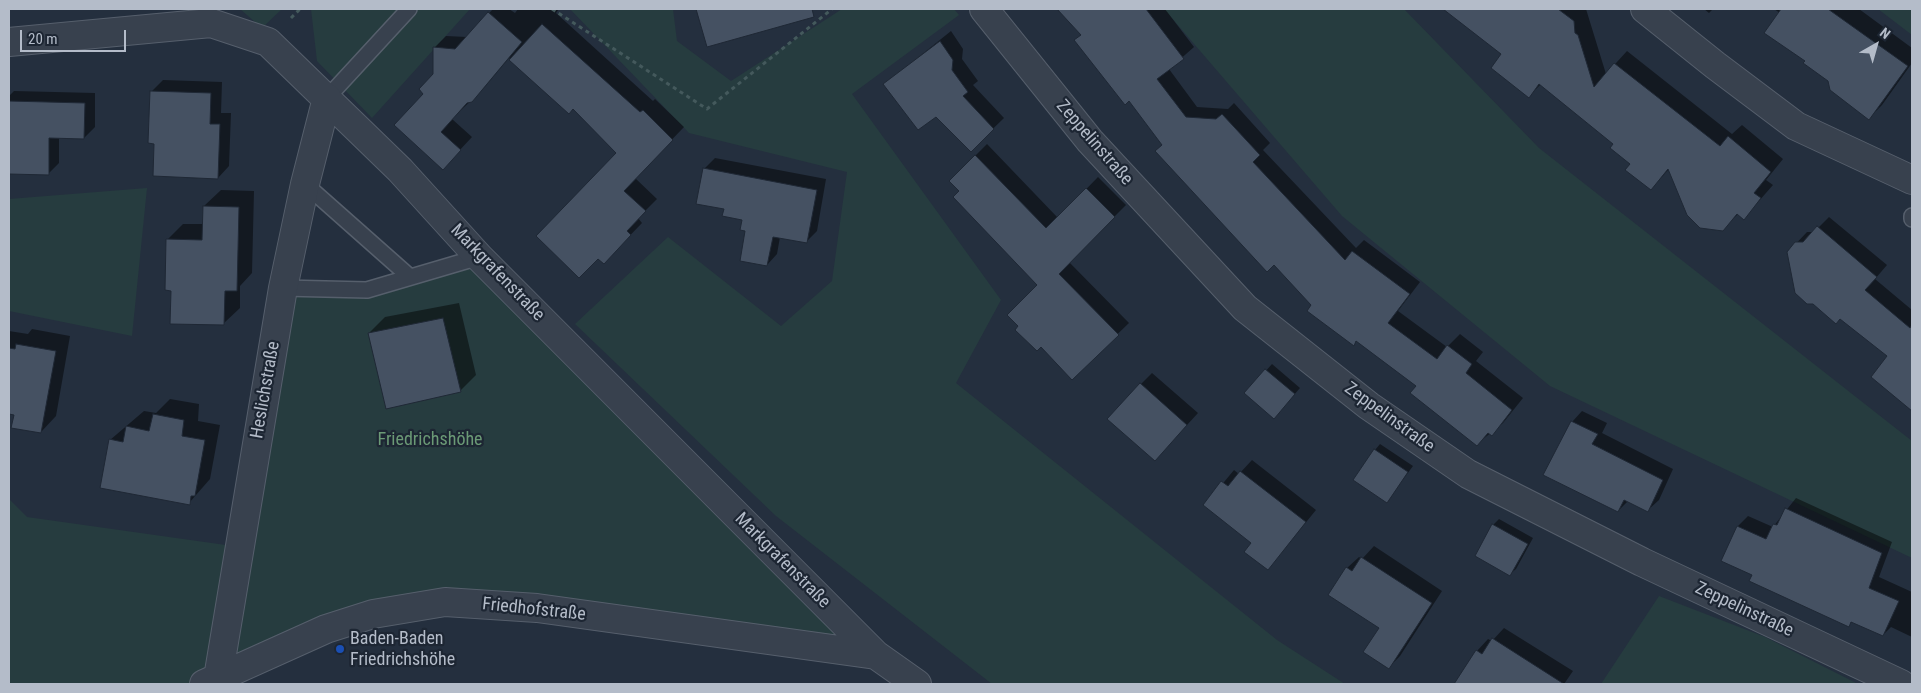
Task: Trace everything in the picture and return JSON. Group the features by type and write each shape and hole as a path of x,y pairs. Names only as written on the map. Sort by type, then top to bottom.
{"street":[{"name":"Zeppelinstraße","path":"984,9 1090,141 1245,308 1369,406 1468,474 1642,562 1901,684"},
{"path":"1645,9 1796,126 1912,180"},
{"name":"Markgrafenstraße","path":"9,42 211,23 268,42 400,170 479,257 876,655 917,684"},
{"name":"Heslichstraße","path":"213,682 283,288 305,184 327,98"},
{"name":"Friedhofstraße","path":"213,682 326,629 373,614 445,602 537,608 876,655"}],"lane":[{"path":"327,98 408,9"},
{"path":"305,184 410,277"},
{"path":"283,288 367,290 479,257"}],"path":[{"path":"552,9 707,109 832,9"}],"green space":[{"path":"240,9 282,9 262,28"},
{"path":"311,9 470,9 372,118 317,61"},
{"path":"570,9 673,9 677,41 731,81 842,9 954,9 959,15 852,94 1001,300 956,383 1277,640 1345,684 992,684 776,516 575,324 668,237 781,326 832,281 847,172 689,133"},
{"path":"1164,9 1404,9 1539,148 1912,441 1912,558 1550,386 1342,216"},
{"path":"1878,9 1912,9 1912,35"},
{"path":"147,188 132,336 9,311 9,199"},
{"name":"Friedrichshöhe","path":"479,257 876,655 445,602 204,684 9,684 9,499 27,517 240,547 283,288 367,290"},
{"path":"1659,596 1765,637 1858,684 1601,684"}],"building":[{"path":"696,9 812,9 814,17 707,47"},
{"path":"1057,9 1146,9 1184,59 1157,79 1186,117 1216,119 1222,114 1260,155 1253,162 1345,260 1352,251 1410,294 1388,323 1437,359 1447,345 1472,364 1466,373 1512,410 1492,436 1488,433 1477,446 1410,393 1416,386 1356,341 1354,346 1307,311 1311,305 1274,265 1267,272 1155,151 1162,145 1129,101 1125,105 1074,40 1081,35"},
{"path":"1443,9 1558,9 1574,21 1575,33 1578,35 1594,87 1614,63 1720,146 1728,136 1771,172 1754,193 1761,198 1744,220 1737,214 1723,231 1700,228 1687,215 1668,169 1651,190 1625,170 1630,164 1610,148 1613,144 1539,84 1529,98 1491,68 1501,54"},
{"path":"1781,9 1828,9 1908,66 1869,120 1830,90 1828,81 1803,63 1805,61 1764,33"},
{"path":"488,12 522,42 472,102 467,103 441,132 461,150 443,170 394,125 423,94 419,89 433,74 433,47 455,49"},
{"path":"542,24 640,112 643,110 673,140 624,191 646,211 627,231 631,235 604,264 598,259 579,278 536,236 616,153 573,109 569,114 509,60"},
{"path":"940,41 953,60 952,70 968,92 963,96 994,129 971,152 936,117 918,130 883,84"},
{"path":"150,91 211,93 210,124 220,124 218,179 153,176 154,144 148,143"},
{"path":"9,101 85,103 84,139 49,138 49,175 9,174"},
{"path":"975,155 1046,228 1086,188 1115,217 1059,274 1119,335 1072,380 1041,347 1037,351 1015,330 1018,326 1007,315 1037,285 953,197 959,191 949,181"},
{"path":"703,168 817,190 807,243 773,237 767,266 740,261 745,231 740,230 742,220 722,216 724,209 696,204"},
{"path":"203,206 239,207 237,291 225,291 224,325 170,324 171,291 165,290 166,239 202,240"},
{"path":"1817,226 1877,277 1865,290 1910,328 1912,325 1912,411 1871,377 1887,356 1840,319 1836,324 1813,304 1807,304 1795,293 1787,252 1795,242 1803,242"},
{"path":"443,318 461,392 386,409 368,333"},
{"path":"16,344 56,351 41,433 11,428 14,415 9,414 9,348 15,349"},
{"path":"1265,369 1295,394 1274,419 1244,393"},
{"path":"1140,383 1187,425 1155,461 1107,419"},
{"path":"153,414 184,420 182,436 205,440 195,496 191,496 190,505 100,488 109,439 123,442 126,426 149,431"},
{"path":"1571,421 1598,434 1592,444 1663,480 1648,512 1624,500 1618,512 1543,475"},
{"path":"1374,449 1408,472 1387,503 1353,480"},
{"path":"1240,471 1306,522 1268,570 1244,552 1251,543 1203,505 1221,481 1228,486"},
{"path":"1785,508 1882,553 1869,588 1899,601 1883,636 1851,622 1849,627 1749,581 1752,575 1721,561 1737,526 1766,539 1773,524 1777,525"},
{"path":"1492,524 1528,544 1510,576 1475,556"},
{"path":"1361,557 1432,603 1389,669 1363,652 1379,628 1328,595 1346,567 1352,571"},
{"path":"1492,638 1564,684 1454,684 1476,650 1482,654"}],"place":[{"name":"Baden-Baden Friedrichshöhe","path":"340,649"}]}
